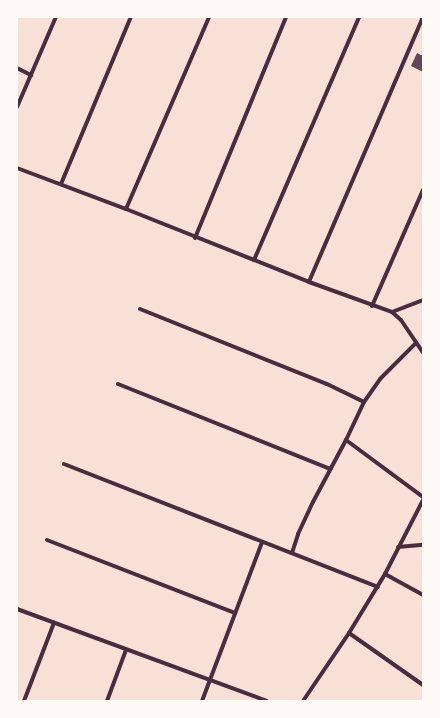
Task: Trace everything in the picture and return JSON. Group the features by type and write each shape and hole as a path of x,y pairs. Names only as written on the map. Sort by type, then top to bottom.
{"street":[{"path":"17,107 56,17"},
{"path":"61,184 131,17"},
{"path":"126,209 209,17"},
{"path":"195,238 286,17"},
{"path":"254,260 359,17"},
{"path":"309,282 423,18"},
{"path":"17,68 32,75"},
{"path":"17,168 126,209 195,238 309,282 392,312 401,320 423,353"},
{"path":"372,306 423,190"},
{"path":"392,312 423,300"},
{"path":"140,309 327,384 364,402"},
{"path":"292,553 301,527 364,402 380,379 416,343"},
{"path":"118,384 331,469"},
{"path":"303,701 349,634 378,587 423,498 346,440"},
{"path":"64,464 378,587"},
{"path":"47,540 236,613"},
{"path":"202,701 262,542"},
{"path":"398,547 423,545"},
{"path":"385,574 423,595"},
{"path":"17,609 267,701"},
{"path":"24,701 54,623"},
{"path":"349,634 423,685"},
{"path":"107,701 126,650"}],"building":[{"path":"417,53 423,56 423,72 411,66"}]}
